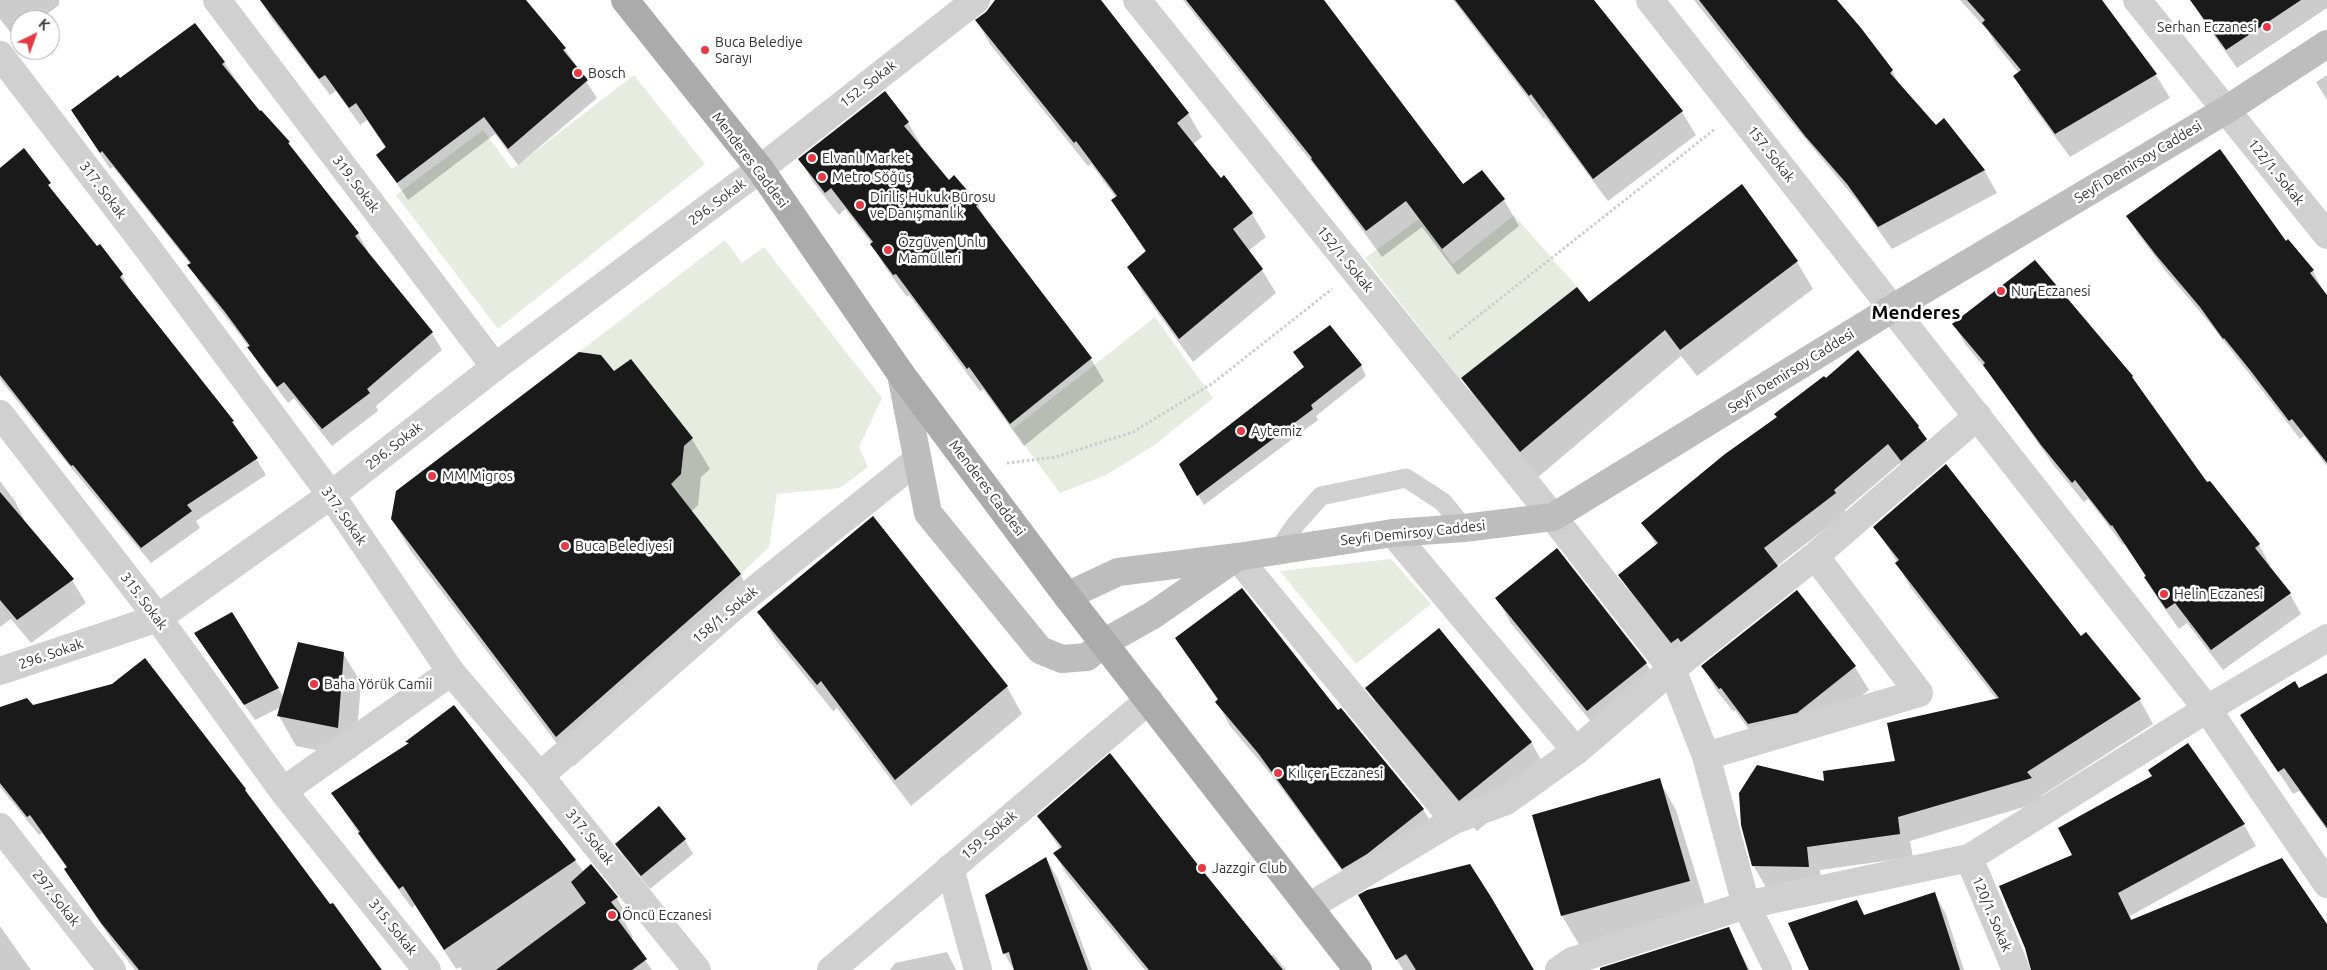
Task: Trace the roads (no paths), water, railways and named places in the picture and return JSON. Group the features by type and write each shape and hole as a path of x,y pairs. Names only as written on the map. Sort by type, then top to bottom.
{"main road":[{"name":"Menderes Caddesi","path":"625,0 760,169 901,374 1067,596 1105,642 1358,970"},
{"name":"Seyfi Demirsoy Caddesi","path":"1067,596 1118,572 1237,557 1393,533 1464,528 1553,517 1893,308 2226,110 2327,44"},
{"name":"Seyfi Demirsoy Caddesi","path":"901,374 916,461 928,513 1040,650 1062,659 1087,657 1105,642 1153,615 1237,557"}],"street":[{"name":"319. Sokak","path":"217,0 495,367"},
{"name":"152. Sokak","path":"760,169 976,0"},
{"name":"152/1. Sokak","path":"1137,0 1553,517 1672,669 1706,756 1746,905 1778,970"},
{"name":"157. Sokak","path":"1650,0 2207,709 2327,884"},
{"name":"122/1. Sokak","path":"2136,0 2327,235"},
{"name":"317. Sokak","path":"0,55 146,246 330,495 451,672 540,776 697,970"},
{"name":"296. Sokak","path":"0,671 158,618 330,495 495,367 760,169"},
{"name":"315. Sokak","path":"0,414 158,618 283,791 427,970"},
{"path":"1310,906 1454,820 1506,801 1576,751 1672,669 1815,556 1978,416"},
{"name":"158/1. Sokak","path":"540,776 727,612 916,461"},
{"path":"1393,533 1576,751"},
{"path":"1706,756 1919,693 1815,556"},
{"path":"1237,557 1454,820"},
{"path":"1559,970 1572,961 1746,905 1969,858 2207,709 2327,638"},
{"path":"283,791 451,672"},
{"name":"159. Sokak","path":"831,970 1149,700"},
{"name":"297. Sokak","path":"0,827 112,970"},
{"name":"120/1. Sokak","path":"1969,858 2016,970"},
{"path":"950,868 978,970"}],"lane":[{"path":"1278,550 1296,524 1321,496 1406,478 1442,502 1464,528"}],"place":[{"name":"Serhan Eczanesi","path":"2267,27"},
{"name":"Buca Belediye Sarayı","path":"705,50"},
{"name":"Bosch","path":"578,73"},
{"name":"Elvanlı Market","path":"812,158"},
{"name":"Metro Söğüş","path":"822,177"},
{"name":"Diriliş Hukuk Bürosu ve Danışmanlık","path":"860,205"},
{"name":"Özgüven Unlu Mamülleri","path":"888,250"},
{"name":"Nur Eczanesi","path":"2001,291"},
{"name":"Aytemiz","path":"1241,431"},
{"name":"MM Migros","path":"432,476"},
{"name":"Buca Belediyesi","path":"565,546"},
{"name":"Helin Eczanesi","path":"2164,594"},
{"name":"Baha Yörük Camii","path":"314,684"},
{"name":"Kılıçer Eczanesi","path":"1278,773"},
{"name":"Jazzgir Club","path":"1202,868"},
{"name":"Öncü Eczanesi","path":"612,915"}],"district":[{"name":"Menderes","path":"1916,313"}]}
